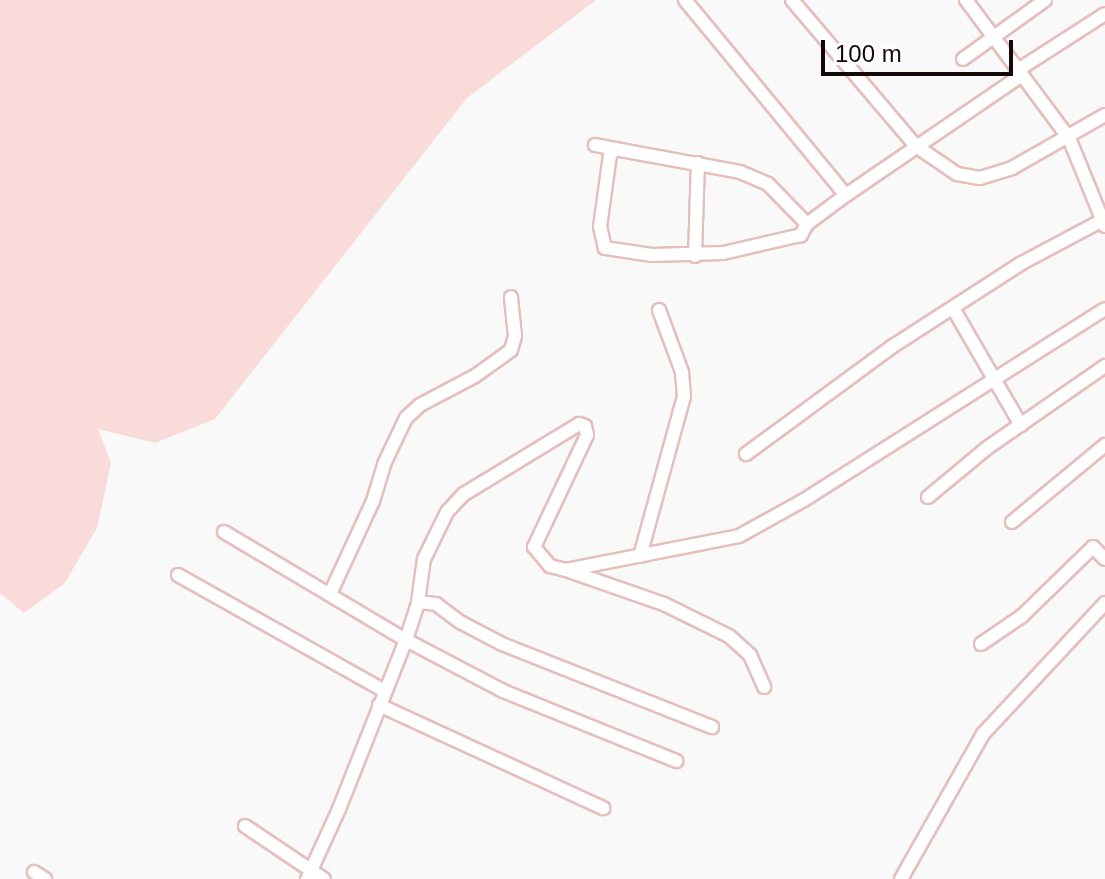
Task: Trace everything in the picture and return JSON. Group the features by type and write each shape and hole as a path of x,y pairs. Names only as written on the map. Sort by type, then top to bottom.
{"street":[{"path":"685,0 846,195"},
{"path":"792,0 916,146 957,174 980,178 1012,168 1105,115"},
{"path":"746,454 882,354 1022,263 1104,223 1069,138 966,0"},
{"path":"963,59 1045,0"},
{"path":"615,149 607,171 600,227 600,240 605,248 652,255 695,256 801,235 807,224 846,195 1105,14"},
{"path":"595,145 740,172 768,184 807,224"},
{"path":"695,256 698,163"},
{"path":"330,594 373,501 384,464 406,418 420,405 475,376 511,350 515,336 511,297"},
{"path":"566,570 739,536 804,500 1105,309"},
{"path":"640,556 684,396 682,372 659,310"},
{"path":"954,310 1021,425"},
{"path":"928,497 987,448 1105,366"},
{"path":"309,874 406,640 418,602 424,559 447,512 464,494 579,424 585,426 587,435 534,547 550,566 664,604 715,628 750,655 764,687"},
{"path":"1012,522 1105,445"},
{"path":"224,532 406,640 503,691 676,761"},
{"path":"981,644 1031,608 1105,539"},
{"path":"1093,547 1105,559"},
{"path":"178,575 385,691"},
{"path":"418,602 436,604 460,622 502,644 712,727"},
{"path":"901,879 983,734 1105,603"},
{"path":"379,705 603,808"},
{"path":"245,826 309,874 324,879"}],"shaded area":[{"path":"0,0 596,0 467,98 215,419 155,443 98,429 111,463 97,528 64,584 24,613 0,593"}]}
